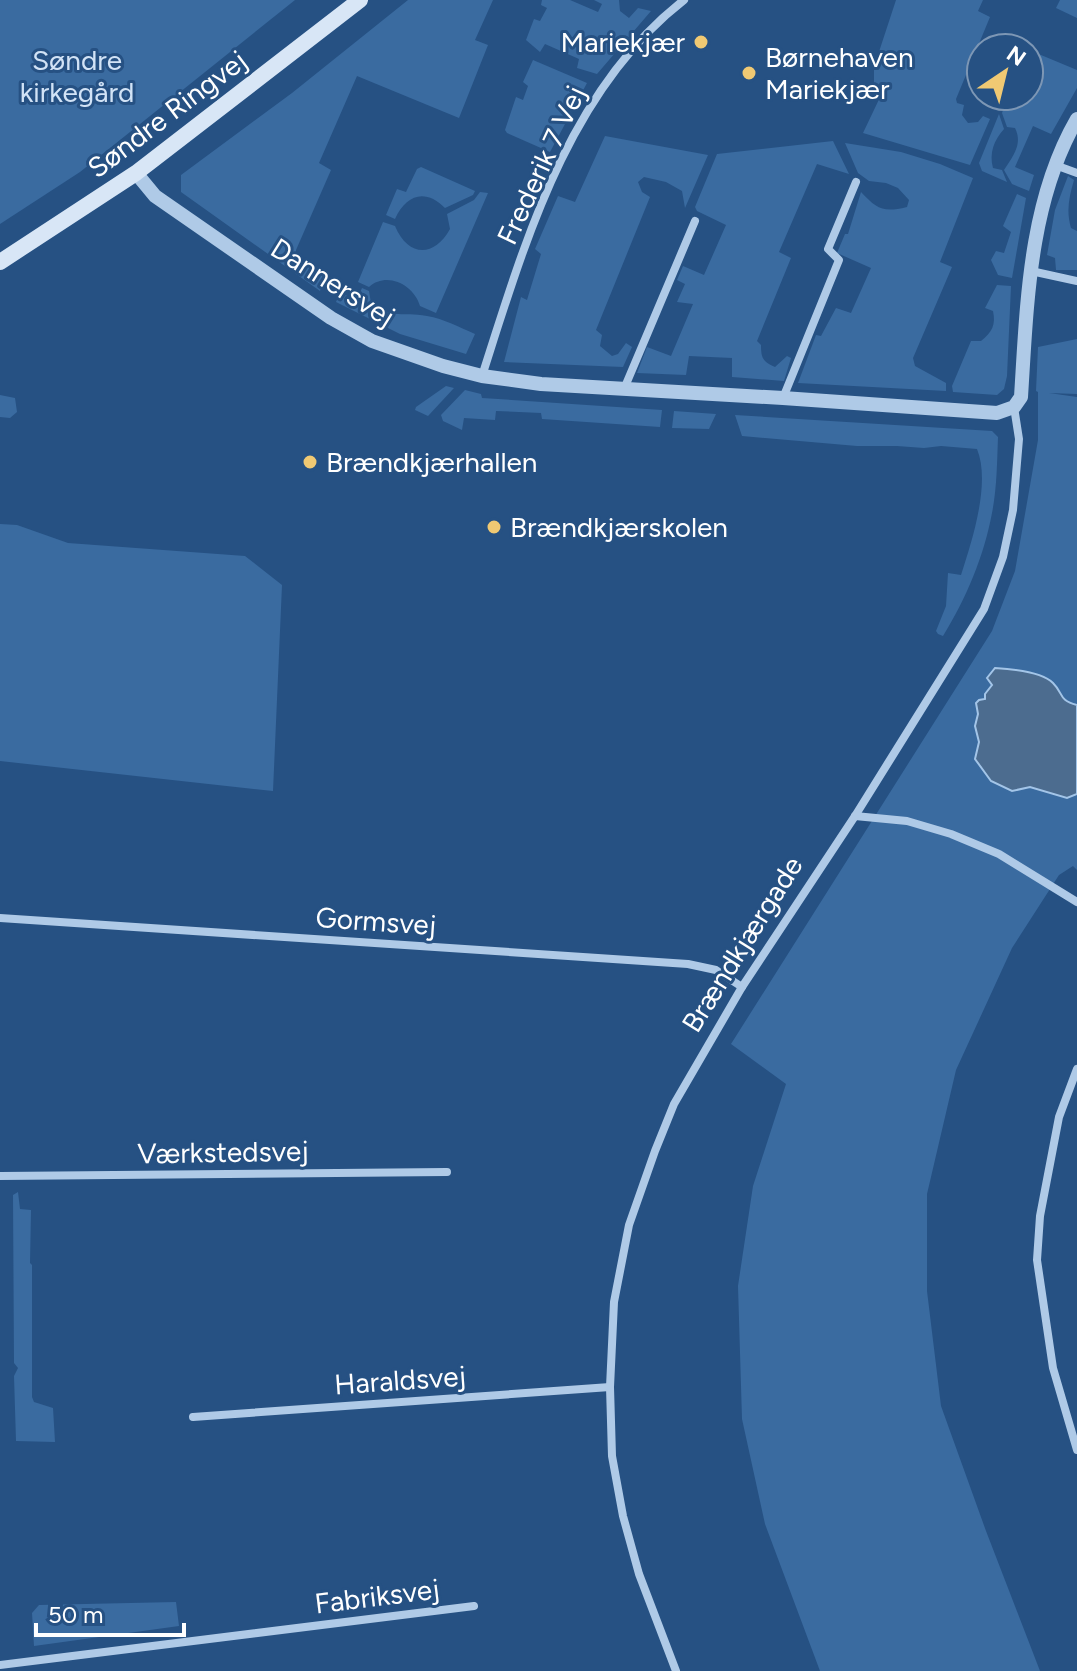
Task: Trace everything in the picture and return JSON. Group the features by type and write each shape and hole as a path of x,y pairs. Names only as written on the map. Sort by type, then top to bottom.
{"main road":[{"name":"Søndre Ringvej","path":"0,262 136,173 360,0"}],"street":[{"name":"Frederik 7 Vej","path":"482,376 520,259 543,201 582,121 603,85 638,42 684,0"},
{"name":"Brændkjærgade","path":"676,1671 639,1574 623,1516 612,1456 610,1387 614,1302 629,1225 674,1104 742,987 855,816 984,609 1003,557 1013,510 1019,439 1014,407 1021,397 1035,240 1055,165 1077,119"},
{"path":"1055,165 1077,173"},
{"name":"Dannersvej","path":"136,173 155,196 331,318 372,341 408,355 482,376 541,384 997,413 1014,407"},
{"path":"783,398 839,260 828,249 856,182"},
{"path":"624,389 695,221"},
{"path":"1031,271 1077,281"},
{"path":"855,816 907,821 951,834 999,854 1077,902"},
{"name":"Gormsvej","path":"0,918 688,964 716,970 742,987"},
{"path":"1077,1069 1059,1117 1040,1216 1037,1260 1053,1368 1077,1450"},
{"name":"Værkstedsvej","path":"0,1176 447,1172"},
{"name":"Haraldsvej","path":"193,1417 610,1387"},
{"name":"Fabriksvej","path":"0,1665 474,1606"}],"green space":[{"name":"Søndre kirkegård","path":"0,0 295,0 80,172 0,224"},
{"path":"408,0 493,0 475,40 488,45 459,118 357,76 319,163 331,170 296,250 296,259 325,276 320,291 181,192 181,175 292,93"},
{"path":"542,0 570,0 598,12 602,4 594,0 619,0 620,11 629,18 638,8 651,11 597,74 577,68 579,59 545,44 540,52 526,40 534,19 540,21 547,8 541,5"},
{"path":"896,0 983,0 978,11 990,17 984,32 965,32 965,77 956,99 957,103 964,105 962,115 968,123 978,122 983,116 990,119 970,165 863,133 883,91 874,91 874,67"},
{"path":"1060,0 1077,0 1077,18 1056,8"},
{"path":"1045,57 1077,70 1077,88 1051,134 1033,126 1015,167 1034,175 1029,191 1012,184 1004,170 1016,150 1018,139 1015,128 1007,127 1002,113 1045,112"},
{"path":"533,60 587,83 550,152 505,130 516,97 523,100 528,86 523,82"},
{"path":"999,114 1004,129 993,147 992,162 993,168 1002,170 1007,182 982,171 979,163"},
{"path":"605,136 708,155 685,208 682,191 666,182 644,177 638,182 642,192 650,197 596,330 602,335 600,346 612,356 618,354 626,343 632,347 623,367 504,362 521,297 527,300 541,254 535,249 558,196 575,202"},
{"path":"833,141 849,174 817,164 779,252 791,258 757,341 765,361 775,367 787,356 791,358 784,381 732,377 732,358 689,356 686,375 637,373 647,347 671,356 693,304 677,302 685,284 677,280 683,266 704,275 726,225 697,211 695,207 717,154"},
{"path":"845,143 901,152 973,178 940,262 952,267 913,358 915,366 946,383 946,391 798,383 816,335 821,336 836,308 851,313 871,268 837,253 845,234 848,234 861,192 876,206 892,210 907,207 909,200 898,188 869,181 858,173"},
{"path":"421,167 475,191 473,195 445,208 430,198 417,197 405,204 395,219 386,215 397,189 406,192 417,169"},
{"path":"1068,176 1074,180 1068,210 1071,228 1077,231 1077,270 1056,270 1055,258 1047,255 1055,210"},
{"path":"480,192 488,193 436,313 420,306 412,292 399,283 384,280 369,287 358,282 383,222 395,226 407,244 421,250 429,249 450,229 447,214 474,200"},
{"path":"1017,194 1026,198 1012,278 998,275 991,260 996,251 1004,253 1011,232 1003,226"},
{"path":"997,285 1011,286 1004,389 997,395 953,392 952,386 971,341 981,341 992,328 993,311 985,308"},
{"path":"362,288 369,291 371,303 386,312 433,317 475,334 466,354 400,334 336,302 340,293 357,300"},
{"path":"1077,339 1077,394 1049,393 1077,397 1077,870 1073,866 1059,875 1012,948 956,1070 927,1194 927,1291 941,1406 1040,1671 820,1671 765,1524 742,1419 738,1286 753,1186 786,1084 731,1044 992,631 1015,571 1038,440 1038,347"},
{"path":"446,386 454,388 428,416 415,410 416,407"},
{"path":"465,390 481,394 482,398 662,410 660,427 542,419 541,413 496,411 495,420 464,418 462,430 443,421 441,415"},
{"path":"0,395 15,398 17,412 10,418 0,417"},
{"path":"674,411 716,414 709,429 672,428"},
{"path":"735,415 992,431 998,437 995,494 984,545 967,592 943,636 936,631 946,606 948,573 961,575 978,512 982,478 977,449 857,446 742,436"},
{"path":"0,524 17,525 68,543 245,556 282,585 273,791 0,761"},
{"path":"18,1192 20,1209 31,1210 32,1397 34,1402 53,1408 55,1442 16,1441 14,1376 18,1368 14,1363 13,1195"},
{"path":"176,1602 179,1626 34,1646 32,1613 39,1605"}],"shaded area":[{"path":"995,668 1042,676 1053,683 1064,699 1077,705 1077,794 1067,798 1030,787 1012,791 991,781 975,759 979,742 975,726 978,714 976,703 985,699 992,685 987,678"}],"place":[{"name":"Mariekjær","path":"701,42"},
{"name":"Børnehaven Mariekjær","path":"749,73"},
{"name":"Brændkjærhallen","path":"310,462"},
{"name":"Brændkjærskolen","path":"494,527"}]}
